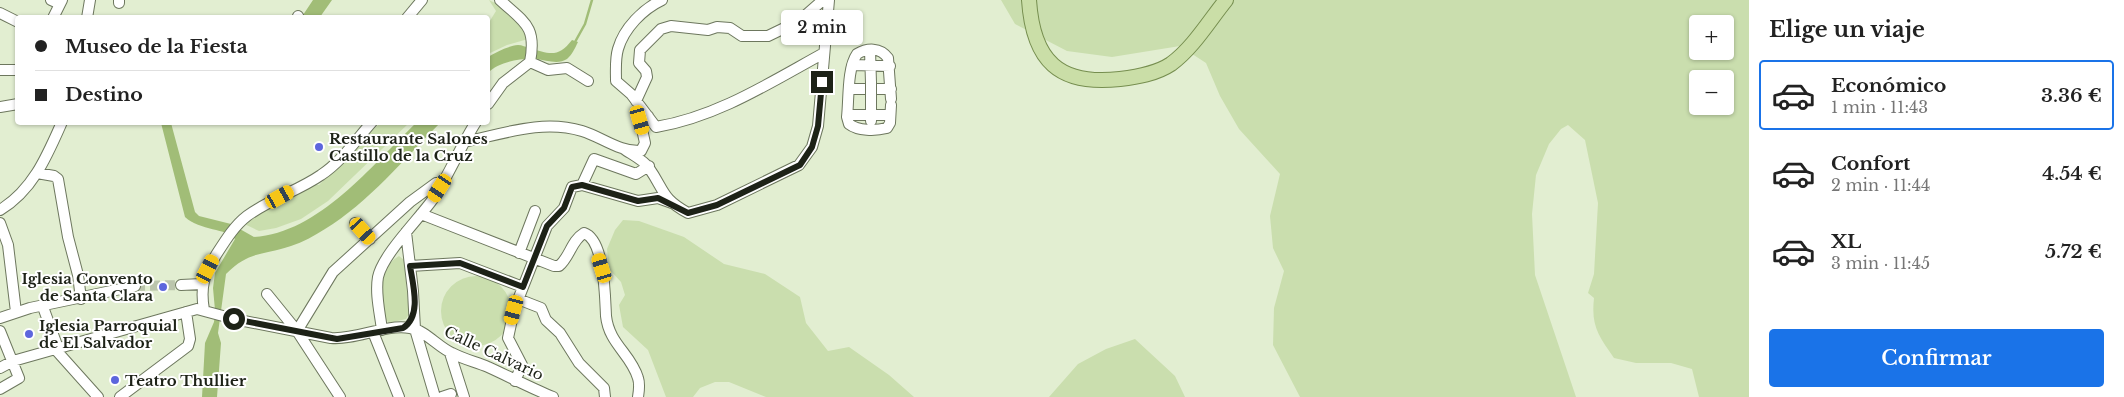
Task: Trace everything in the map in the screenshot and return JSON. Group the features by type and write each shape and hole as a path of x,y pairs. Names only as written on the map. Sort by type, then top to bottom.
{"main road":[{"path":"1029,0 1033,30 1039,48 1046,58 1066,74 1080,79 1094,80 1142,75 1171,64 1189,46 1226,0"}],"street":[{"path":"88,15 90,0"},
{"path":"410,15 422,0"},
{"path":"490,101 503,83 531,57 532,36 527,26 500,0"},
{"path":"662,0 648,7 633,21 618,49 616,81 636,100 656,127 681,123 708,113 824,53"},
{"path":"636,100 640,97 640,91 647,77 646,71 639,63 640,50 661,29 671,26 708,30 716,27 730,28 742,36 768,36 799,22 823,0"},
{"path":"515,381 522,365 510,344 508,333 518,300 547,226 564,208 572,187 582,185 638,201 658,198 688,213 717,205 800,165 812,147 818,126 829,0"},
{"path":"53,15 57,1"},
{"path":"0,13 15,20"},
{"path":"870,50 871,129"},
{"path":"870,50 885,53 890,66 890,123 887,128 854,128 849,124 852,65 856,54 870,50"},
{"path":"531,57 548,70 567,68 588,81"},
{"path":"852,65 890,66"},
{"path":"0,70 15,70"},
{"path":"850,89 891,102"},
{"path":"848,115 871,115 891,102"},
{"path":"0,108 15,105"},
{"path":"464,142 516,129 552,126 582,131 635,152 643,149 645,137 640,120 648,116"},
{"path":"0,210 12,202 37,173 61,125"},
{"path":"212,313 202,284 224,242 240,222 321,175 338,160 369,125"},
{"path":"399,397 377,331 378,276 406,232 440,188 474,125"},
{"path":"624,149 648,166 658,186 672,204"},
{"path":"582,185 594,160 636,174 648,166"},
{"path":"37,173 54,176 58,179 68,237 78,275 81,299"},
{"path":"297,331 332,272 410,202 436,184 440,188"},
{"path":"518,253 535,211"},
{"path":"421,214 518,253 559,266 563,263 570,247 579,236 584,233 589,235 594,242 602,268 609,332 637,375 639,380 638,397"},
{"path":"0,223 8,245 16,312"},
{"path":"355,223 370,239"},
{"path":"406,232 414,310 435,397"},
{"path":"410,266 460,263 523,287"},
{"path":"181,285 202,284"},
{"path":"0,318 16,312 135,286"},
{"path":"267,294 297,331 340,397"},
{"path":"518,300 541,308 546,320 560,333 579,363 604,388 605,397"},
{"path":"43,307 57,349 98,397"},
{"path":"403,328 410,322 414,310"},
{"path":"0,368 12,361 186,312 212,313 337,339 403,328 419,332"},
{"path":"120,397 188,346 190,339 186,312"},
{"path":"0,331 19,378 0,390"},
{"name":"Calle Calvario","path":"419,332 450,353 485,366 554,397"},
{"path":"450,353 464,397"}],"shaded area":[{"path":"313,0 332,0 321,15 303,15"},
{"path":"489,0 512,16 522,27 528,39 507,45 490,53 490,21 496,11"},
{"path":"1001,0 1749,0 1749,397 1699,397 1692,369 1671,363 1636,363 1614,358 1608,350 1595,323 1594,298 1588,293 1594,274 1598,203 1585,140 1568,125 1561,129 1549,144 1536,175 1532,214 1535,275 1576,397 1300,397 1273,345 1274,308 1284,271 1273,248 1270,216 1280,174 1239,129 1220,96 1206,63 1180,46 1112,57 1067,51 1015,24"},
{"path":"572,40 578,42 570,56 563,61 517,60 504,63 490,71 490,56 506,48 519,45 553,53 567,46"},
{"path":"162,125 172,125 195,212 199,216 231,224 254,237 278,233 301,223 322,210 363,176 414,125 438,125 386,179 341,218 300,243 249,257 234,266 226,274 218,333 221,343 217,397 202,397 205,343 214,322 213,288 215,273 235,239 226,233 191,222 185,217"},
{"path":"378,125 407,125 328,201 301,219 276,228 259,231 240,222 302,185 319,185"},
{"path":"623,220 639,221 684,237 724,264 765,274 800,297 806,323 828,351 849,347 889,375 914,397 766,397 729,382 715,382 700,388 693,397 666,397 648,350 623,327 619,305 625,295 621,282 609,269 607,249 615,230"},
{"path":"399,256 404,260 409,314 406,319 389,323 385,319 382,293 384,276 387,268"},
{"path":"476,276 495,282 505,292 511,311 505,330 495,340 476,346 457,340 447,330 441,311 447,292 457,282"},
{"path":"1135,339 1175,376 1185,397 1049,397 1078,364 1106,349"}],"waterway":[{"path":"575,42 585,24 592,0"}],"tunnel":[{"path":"135,286 181,285"}],"place":[{"name":"Restaurante Salones Castillo de la Cruz","path":"319,147"},
{"name":"Iglesia Convento de Santa Clara","path":"163,287"},
{"name":"Iglesia Parroquial de El Salvador","path":"29,334"},
{"name":"Teatro Thullier","path":"115,380"}],"route":[{"path":"234,319 337,339 403,328 410,322 414,310 410,266 460,263 523,287 547,226 564,208 572,187 576,185 638,201 658,198 688,213 717,205 800,165 812,147 818,126 822,82"}]}
